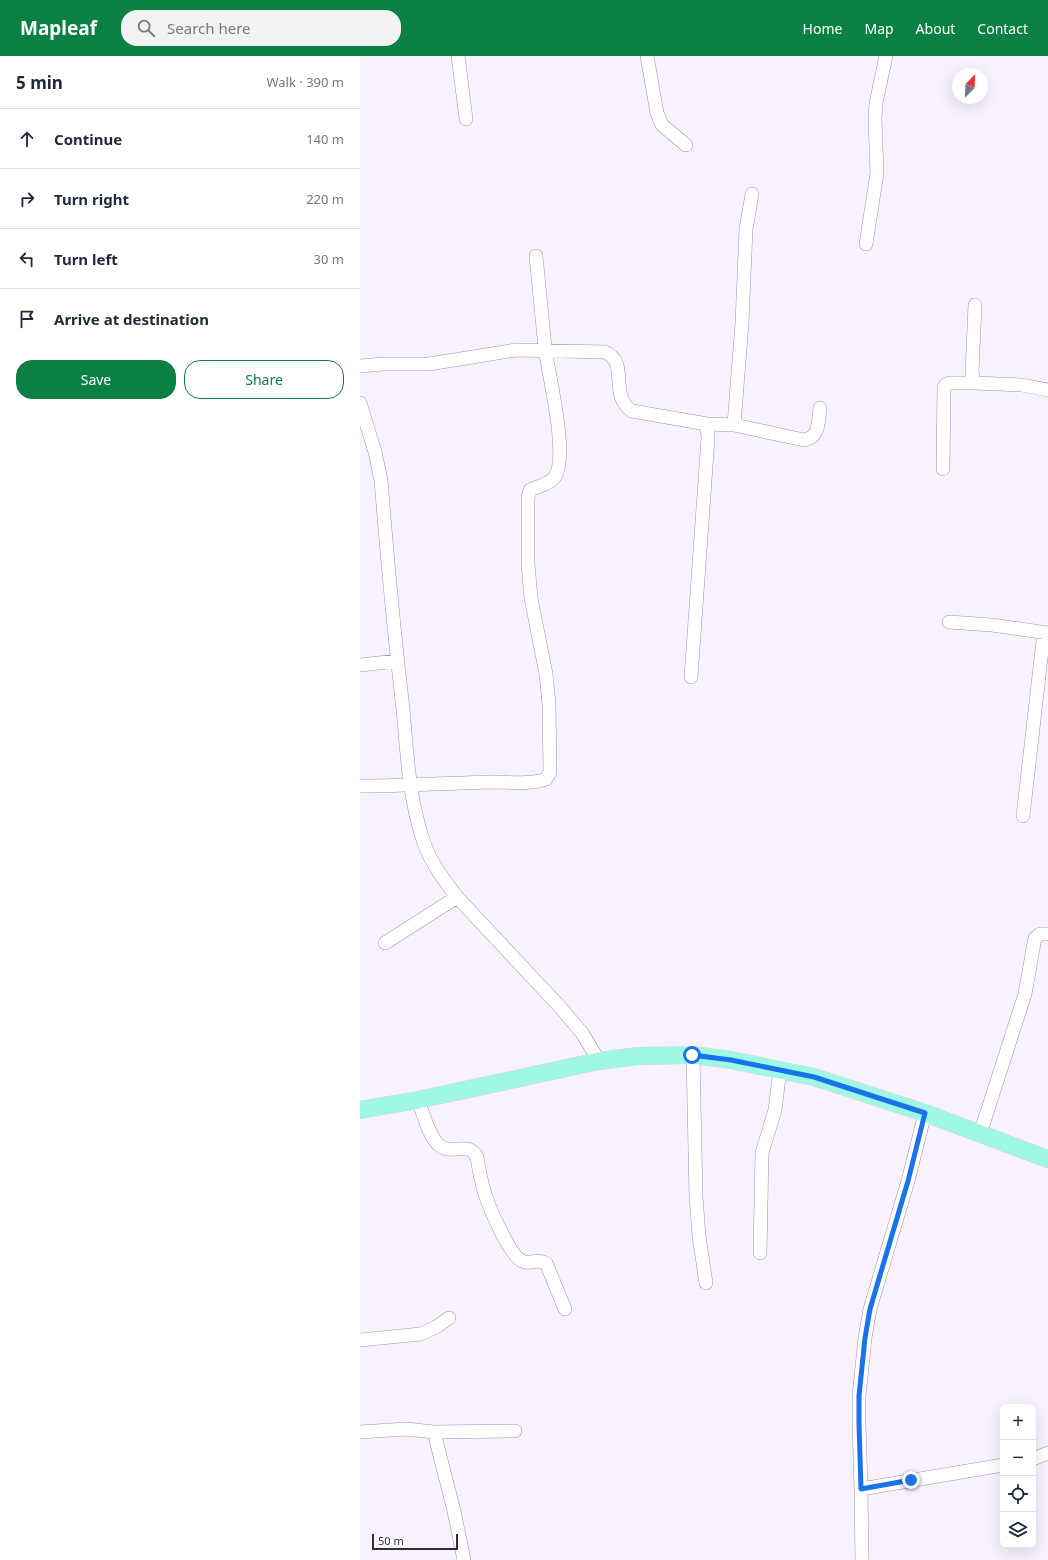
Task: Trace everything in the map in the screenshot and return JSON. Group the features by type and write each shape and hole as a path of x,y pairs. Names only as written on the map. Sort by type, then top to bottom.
{"main road":[{"path":"360,1110 418,1100 599,1061 638,1056 692,1055 731,1060 814,1077 925,1113 1048,1159"}],"street":[{"path":"458,56 466,119"},
{"path":"647,56 657,113 662,125 686,145"},
{"path":"866,244 877,173 875,119 876,103 886,56"},
{"path":"734,425 742,323 746,230 752,194"},
{"path":"360,786 533,782 546,780 550,772 549,704 546,674 531,598 528,564 528,493 530,490 545,485 554,478 558,463 557,414 546,350 536,256"},
{"path":"974,384 972,372 975,305"},
{"path":"360,366 383,364 429,364 516,350 599,351 612,355 617,362 620,396 626,407 632,411 707,424 734,425 804,440 810,439 814,436 818,425 820,408"},
{"path":"942,469 944,387 950,383 1022,385 1048,390"},
{"path":"360,403 375,452 381,480 397,661 411,786 424,843 443,879 457,897 569,1017 582,1033 599,1061"},
{"path":"691,677 708,438 707,424"},
{"path":"949,622 992,625 1046,633 1023,816"},
{"path":"360,665 397,661"},
{"path":"385,943 457,897"},
{"path":"980,1134 1025,994 1035,938 1040,934 1048,934"},
{"path":"692,1055 696,1198 699,1236 706,1282"},
{"path":"760,1253 762,1152 775,1110 780,1069"},
{"path":"418,1100 432,1136 439,1146 445,1149 471,1149 475,1152 485,1194 496,1220 510,1246 522,1261 526,1262 539,1260 546,1263 565,1310"},
{"path":"862,1560 859,1396 865,1338 870,1309 908,1181 925,1113"},
{"path":"360,1340 421,1334 449,1318"},
{"path":"360,1432 406,1429 434,1432 515,1431"},
{"path":"434,1432 454,1511 464,1560"},
{"path":"1036,1457 1048,1453"},
{"path":"861,1489 1000,1466"}],"route":[{"path":"692,1055 731,1060 814,1077 925,1113 900,1211 875,1288 870,1309 865,1338 859,1396 861,1489 911,1480"}]}
